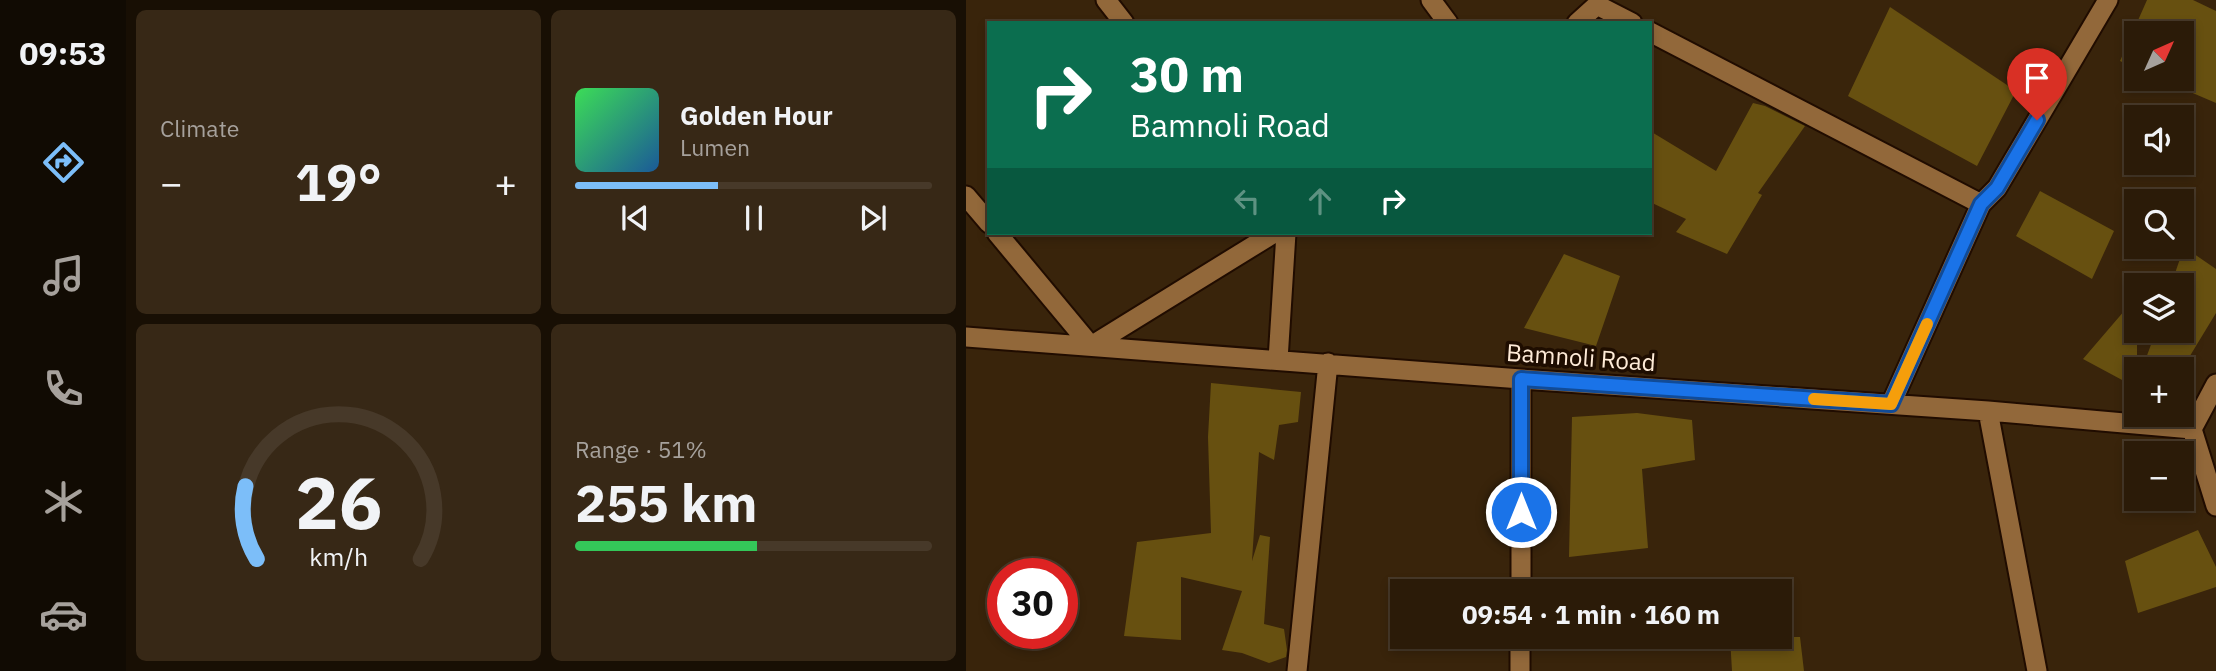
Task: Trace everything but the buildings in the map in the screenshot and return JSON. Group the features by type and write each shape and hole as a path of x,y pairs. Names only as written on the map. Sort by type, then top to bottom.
{"street":[{"path":"1106,0 1122,21"},
{"path":"1431,0 1447,21"},
{"path":"1891,404 1981,204 1997,188 2102,2"},
{"path":"1579,21 1597,5 1610,6 1629,21"},
{"path":"1652,33 1981,204"},
{"path":"966,195 987,221"},
{"path":"999,235 1091,346 1271,235"},
{"path":"1278,359 1286,235"},
{"name":"Bamnoli Road","path":"966,337 1988,411 2192,429"},
{"path":"1297,671 1328,363"},
{"path":"1521,379 1521,579"},
{"path":"2215,497 2192,429 2216,384"},
{"path":"1988,411 2037,671"},
{"path":"1520,649 1520,671"}],"slow traffic":[{"path":"1814,399 1891,404 1927,324"}],"route":[{"path":"1521,512 1521,379 1891,404 1981,204 1997,188 2037,120"}]}
